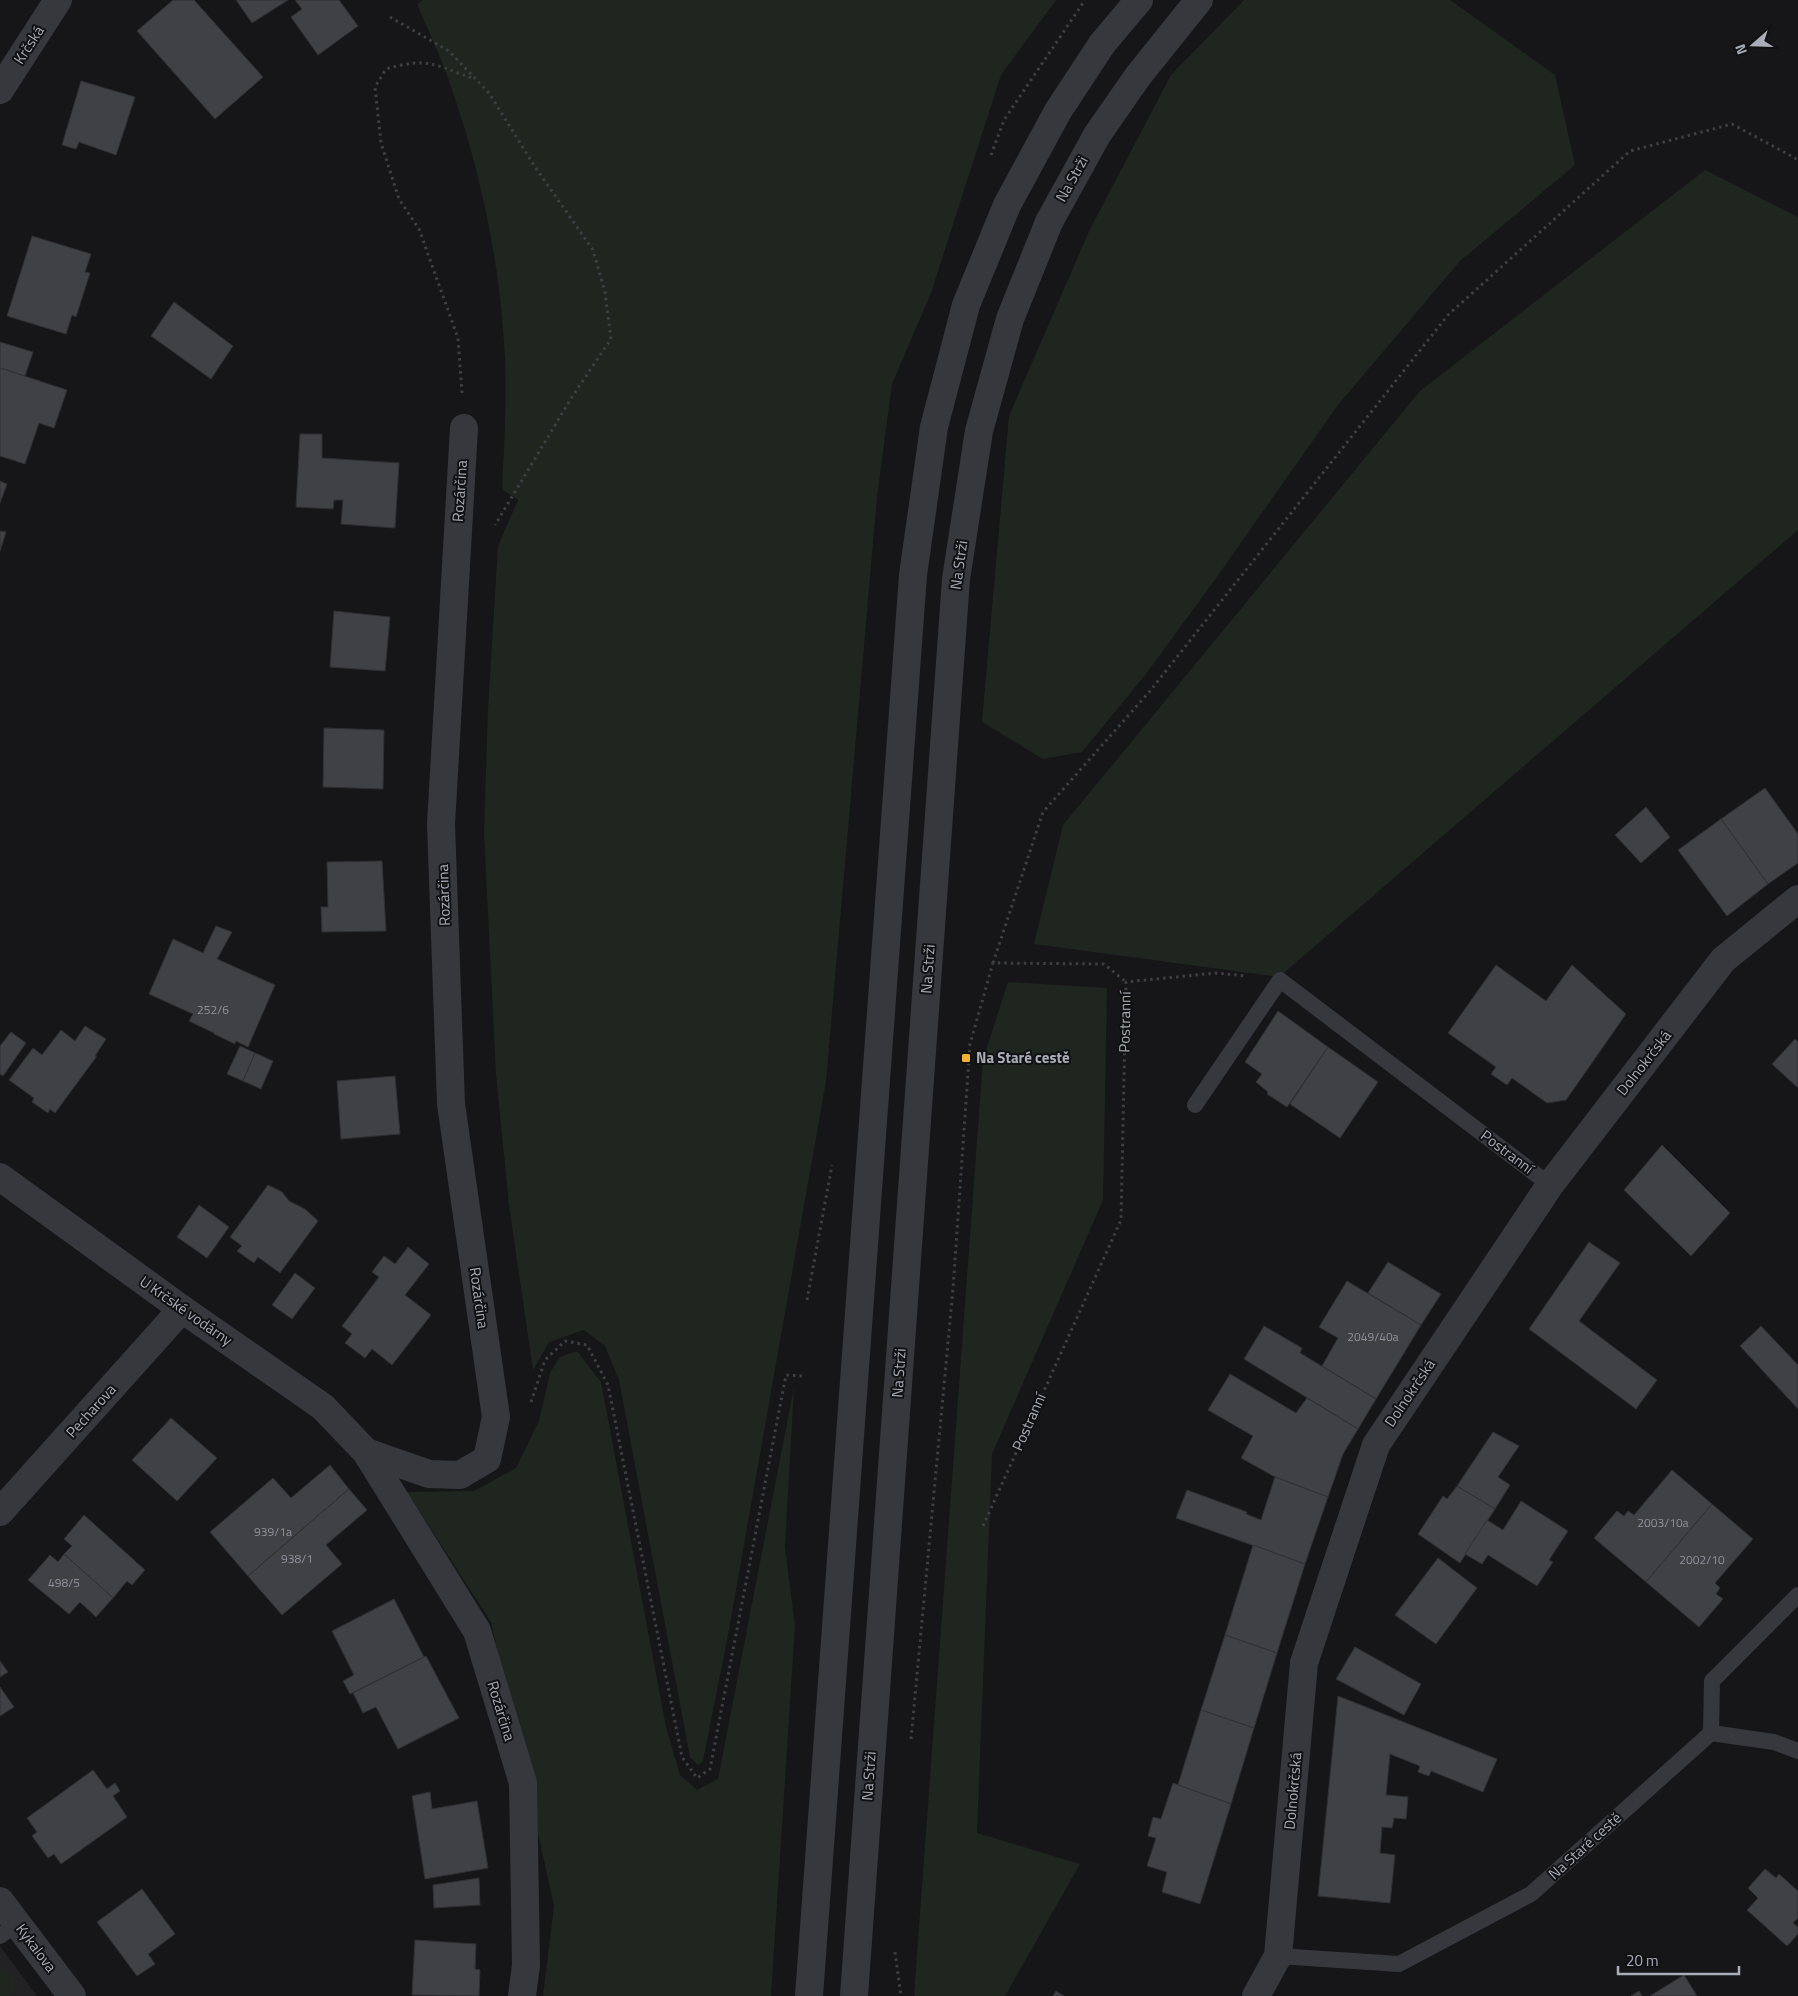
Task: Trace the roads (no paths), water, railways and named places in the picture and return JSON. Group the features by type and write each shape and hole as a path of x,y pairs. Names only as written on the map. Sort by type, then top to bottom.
{"street":[{"name":"Krčská","path":"0,90 58,0"},
{"path":"809,1996 913,576 934,427 966,305 1007,205 1058,111 1102,44 1139,0"},
{"name":"Na Strži","path":"854,1996 956,579 979,431 1010,319 1049,222 1097,135 1138,76 1199,0"},
{"name":"Rozárčina","path":"366,1452 429,1474 460,1475 487,1459 496,1417 451,1104 441,824 464,428"},
{"name":"Dolnokrčská","path":"1256,1996 1278,1956 1304,1663 1376,1445 1550,1185 1723,960 1798,899"},
{"name":"U Krčské vodárny","path":"0,1176 182,1309 323,1407 366,1452"},
{"name":"Pecharova","path":"0,1512 182,1309"},
{"name":"Rozárčina","path":"366,1452 477,1631 523,1783 526,1965 522,1996"},
{"name":"Kykalova","path":"0,1901 8,1930 72,1996"}],"lane":[{"name":"Postranní","path":"1195,1105 1280,980 1550,1185"},
{"path":"1798,1595 1712,1681 1710,1733 1774,1742 1798,1751"},
{"name":"Na Staré cestě","path":"1278,1956 1399,1964 1531,1894 1710,1733"}],"place":[{"name":"Na Staré cestě","path":"966,1058"}]}
